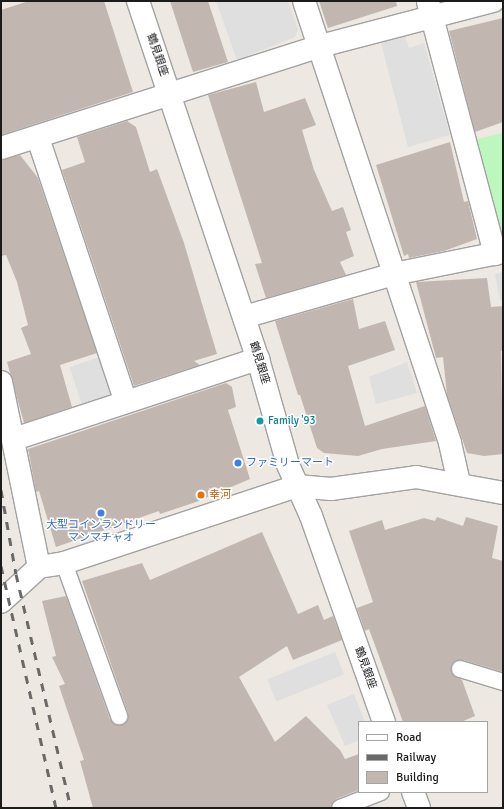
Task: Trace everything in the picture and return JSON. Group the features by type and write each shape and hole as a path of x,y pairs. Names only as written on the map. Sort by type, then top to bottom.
{"street":[{"name":"鶴見銀座","path":"138,1 258,359 288,465 311,516 384,721"},
{"path":"304,1 450,443 459,483"},
{"path":"1,148 38,138 170,93 320,46 430,8 493,1"},
{"path":"244,317 394,274 499,253 430,8"},
{"path":"38,138 126,402"},
{"path":"14,439 258,359"},
{"path":"1,382 14,439 31,538 39,567"},
{"path":"1,602 39,567 64,563 297,486 332,489 416,478 459,483 503,493"},
{"path":"412,793 419,808"}],"lane":[{"path":"64,563 120,716"},
{"path":"460,669 503,682"},
{"path":"340,808 378,793"}],"green space":[{"path":"503,133 503,241 498,242 473,140"}],"shaded area":[{"path":"216,1 288,1 298,30 295,37 237,60"},
{"path":"405,36 409,48 424,43 450,135 408,147 381,43"},
{"path":"503,272 503,300 500,300 495,274"},
{"path":"100,357 112,395 82,405 70,367"},
{"path":"407,362 417,393 376,404 369,377"},
{"path":"335,652 344,674 276,702 267,679"},
{"path":"354,694 365,721 358,721 358,740 345,746 327,705"}],"building":[{"path":"29,1 104,1 133,92 1,135 1,10"},
{"path":"170,1 208,1 228,62 193,72"},
{"path":"319,1 396,1 397,6 328,28"},
{"path":"503,18 503,122 475,132 449,31"},
{"path":"256,82 264,112 305,98 316,125 302,130 314,170 332,211 343,207 351,230 346,232 354,256 340,262 346,275 266,298 255,264 262,263 208,95"},
{"path":"127,121 136,127 150,172 157,169 184,243 217,354 194,361 200,365 134,386 62,170 85,162 77,137"},
{"path":"450,142 464,202 468,201 477,239 444,251 409,258 408,254 404,256 376,165"},
{"path":"20,155 38,178 97,353 60,365 72,407 24,423 7,362 31,354 21,328 28,325 17,282 6,255 1,256 1,160"},
{"path":"487,278 491,307 503,306 503,351 501,351 503,454 484,456 467,453 447,395 443,357 436,358 416,282"},
{"path":"353,299 359,329 385,321 395,350 348,366 365,426 425,406 436,441 382,449 358,456 324,453 317,448 300,395 298,395 275,321"},
{"path":"226,383 232,387 236,407 228,410 250,479 196,502 160,514 159,511 56,547 39,491 36,492 28,449"},
{"path":"437,517 463,526 466,517 498,526 492,558 503,561 503,672 463,660 455,661 451,666 451,672 462,680 475,716 463,721 403,721 369,629 365,631 357,608 373,602 349,531 382,520 385,530 424,518 435,521"},
{"path":"262,532 298,614 318,605 324,620 333,616 342,640 293,660 287,646 239,677 275,742 306,716 340,750 345,759 358,754 358,790 336,799 331,808 93,808 80,761 84,760 59,686 65,684 52,657 56,656 42,601 66,596 110,719 113,723 122,725 126,722 128,713 82,581 142,563 150,580"}],"railway":[{"path":"1,490 16,574 71,808"},
{"path":"1,566 56,808"}],"place":[{"name":"Family '93","path":"260,421"},
{"name":"ファミリーマート","path":"238,463"},
{"name":"幸河","path":"201,495"},
{"name":"大型コインランドリー マンマチャオ","path":"101,513"}]}
